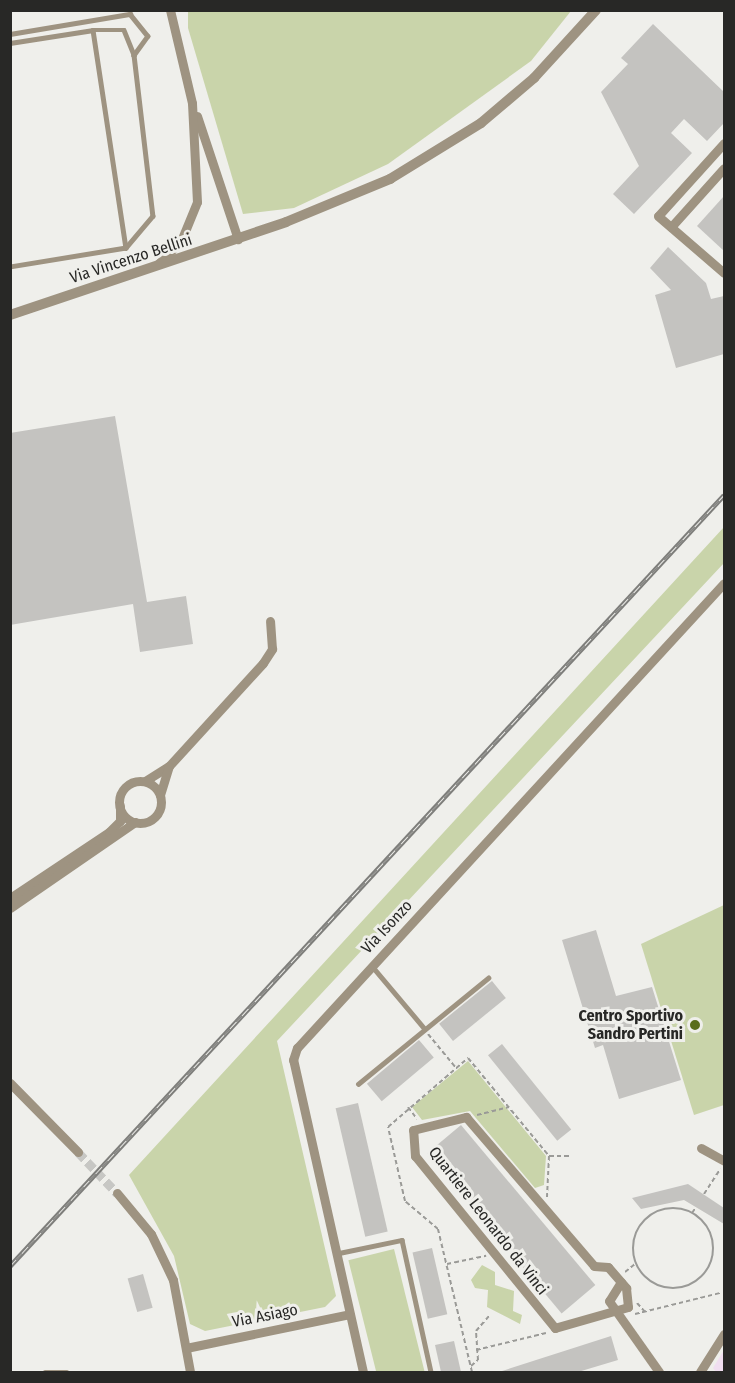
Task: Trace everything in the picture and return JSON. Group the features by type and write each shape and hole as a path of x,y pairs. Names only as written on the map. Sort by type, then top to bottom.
{"street":[{"path":"171,10 192,103 238,239"},
{"name":"Via Vincenzo Bellini","path":"10,316 238,239 364,192 454,142 534,78 596,10"},
{"path":"154,268 181,242 197,202 192,103"},
{"path":"724,143 658,216 724,273"},
{"path":"670,227 724,171 709,160"},
{"name":"Via Isonzo","path":"363,1372 339,1253 293,1060 297,1048 724,583"},
{"path":"10,898 109,832 120,821 120,806 125,787 145,781 169,766 263,663 272,649 270,621"},
{"path":"10,908 135,822 153,818 169,766"},
{"path":"145,781 160,796"},
{"path":"120,806 135,822"},
{"path":"10,1083 78,1152"},
{"path":"466,1118 594,1266 608,1267 621,1282 631,1299 619,1315 555,1328"},
{"name":"Quartiere Leonardo da Vinci","path":"466,1118 413,1130 415,1156 555,1328"},
{"path":"701,1148 724,1162"},
{"path":"117,1193 161,1251 178,1297 190,1372"},
{"path":"621,1282 609,1295 619,1315 659,1372"},
{"name":"Via Asiago","path":"186,1348 350,1314"},
{"path":"700,1372 724,1334"}],"lane":[{"path":"10,34 130,14 148,36 134,55"},
{"path":"10,43 93,30 124,30 134,55 153,216 126,248 10,267"},
{"path":"93,30 126,248"},
{"path":"372,966 425,1029"},
{"path":"358,1084 488,978"},
{"path":"339,1253 402,1240 431,1372"},
{"path":"45,1372 67,1372"}],"path":[{"path":"425,1029 456,1068"},
{"path":"472,1372 438,1229 405,1201 388,1139 388,1127 408,1107 468,1058 549,1156 546,1212"},
{"path":"408,1107 424,1128"},
{"path":"466,1118 509,1107"},
{"path":"549,1156 570,1156"},
{"path":"704,1194 724,1162"},
{"path":"680,1206 692,1213 708,1222 715,1256 698,1282 666,1290 638,1273 631,1240 648,1214 680,1206"},
{"path":"692,1213 696,1207"},
{"path":"447,1264 494,1254"},
{"path":"619,1315 720,1293"},
{"path":"471,1366 478,1360 476,1331 490,1315"},
{"path":"476,1350 555,1328"}],"shaded area":[{"path":"724,1350 724,1372 716,1372 713,1368"}],"green space":[{"path":"188,10 571,11 531,61 388,164 294,208 243,214 188,28"},
{"path":"724,527 724,563 277,1041 336,1296 325,1307 205,1331 190,1324 174,1256 129,1175"},
{"name":"Centro Sportivo Sandro Pertini","path":"724,905 724,1105 694,1115 641,944"},
{"path":"468,1061 546,1156 544,1185 535,1188 470,1111 422,1120 412,1107"},
{"path":"394,1249 425,1372 376,1372 348,1260"},
{"path":"482,1265 495,1272 495,1285 514,1291 513,1311 522,1315 520,1324 487,1307 488,1290 475,1288 471,1280"}],"building":[{"path":"653,24 724,92 724,123 707,141 684,119 671,133 692,153 634,214 613,194 639,166 601,92 628,64 621,58"},
{"path":"724,196 724,251 697,226"},
{"path":"668,247 706,283 711,299 724,296 724,354 676,368 655,295 671,290 650,268"},
{"path":"115,416 147,602 186,596 193,644 140,652 133,604 10,625 10,433"},
{"path":"596,930 616,996 652,987 681,1080 619,1099 603,1045 595,1048 562,940"},
{"path":"492,981 506,998 453,1041 439,1024"},
{"path":"419,1040 434,1058 382,1101 367,1084"},
{"path":"502,1044 571,1129 557,1141 488,1055"},
{"path":"358,1103 388,1232 365,1237 336,1108"},
{"path":"461,1125 595,1285 562,1313 427,1153"},
{"path":"688,1184 724,1208 724,1224 684,1200 641,1209 632,1198"},
{"path":"432,1248 447,1314 428,1319 413,1252"},
{"path":"143,1274 153,1308 137,1312 128,1278"},
{"path":"611,1336 618,1360 578,1372 499,1372"},
{"path":"454,1341 461,1372 441,1372 435,1345"}],"tunnel":[{"path":"78,1152 117,1193"}],"railway":[{"path":"10,1266 724,495"}],"place":[{"name":"Centro Sportivo Sandro Pertini","path":"695,1025"}]}
